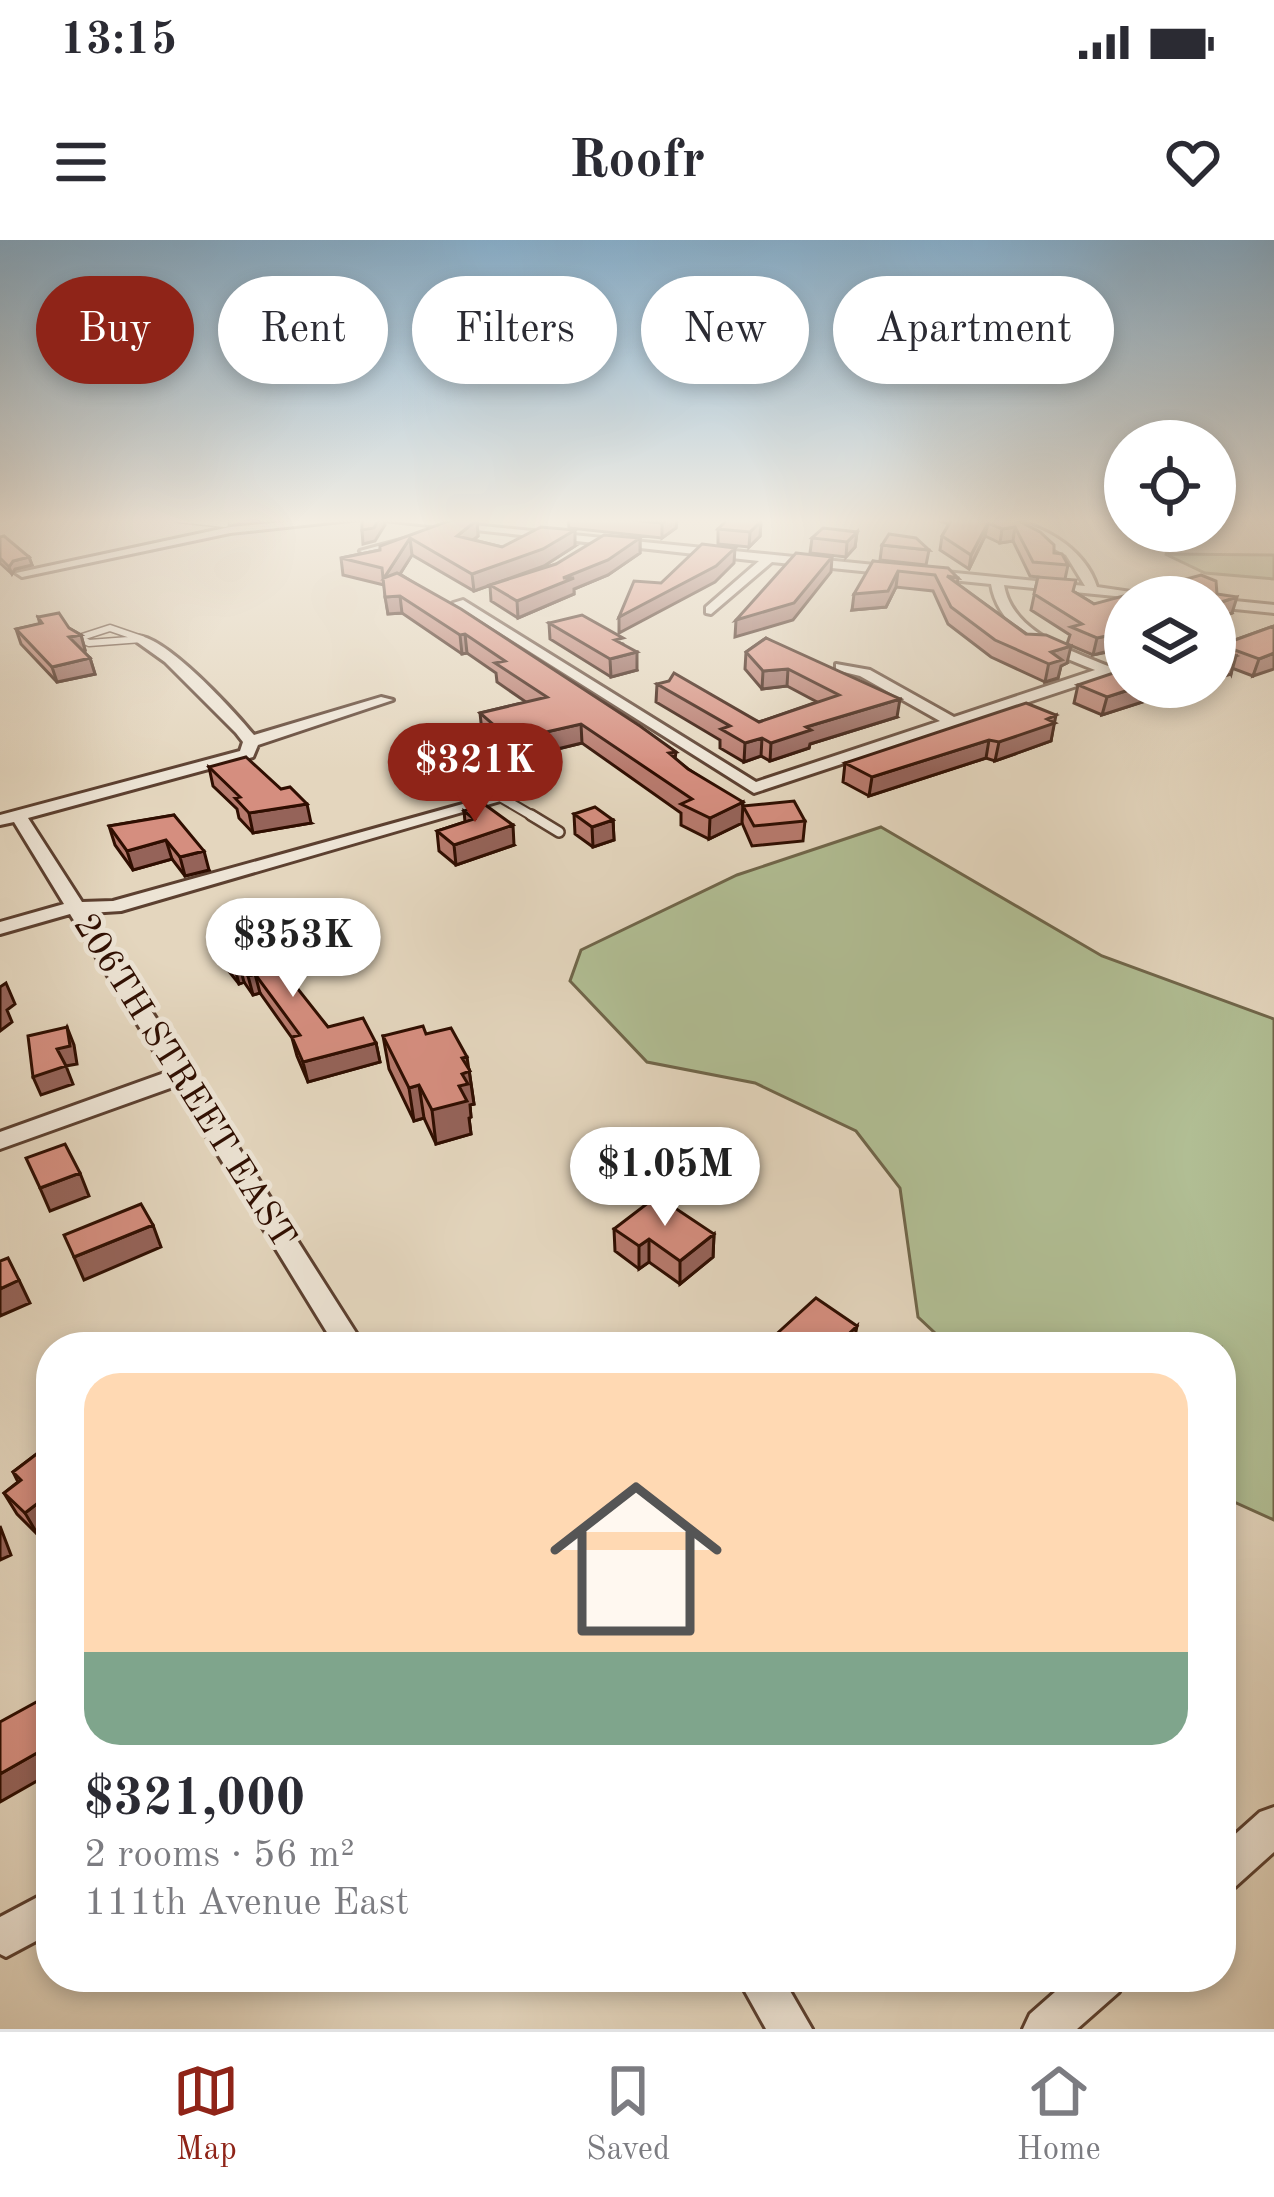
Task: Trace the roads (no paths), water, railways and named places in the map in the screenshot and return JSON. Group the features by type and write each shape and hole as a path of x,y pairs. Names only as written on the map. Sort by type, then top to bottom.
{"street":[{"path":"461,602 754,788 1104,672"},
{"path":"711,610 719,602"},
{"path":"1002,602 1031,633 1104,663"},
{"path":"1236,605 1274,609"},
{"path":"142,639 170,659 250,745"},
{"path":"841,667 865,673 951,721"},
{"path":"9,818 234,760 250,745 284,728 386,700"},
{"path":"0,928 72,908 114,907 504,798"},
{"name":"206TH STREET EAST","path":"9,818 72,908 342,1332"},
{"path":"0,1141 179,1076"},
{"path":"1236,1860 1274,1826"},
{"path":"6,1936 36,1919"},
{"path":"767,1992 790,2029"},
{"path":"1046,2029 1087,1992"}],"lane":[{"path":"110,628 142,639 88,643 79,638 110,628"},
{"path":"504,798 559,832"}]}
